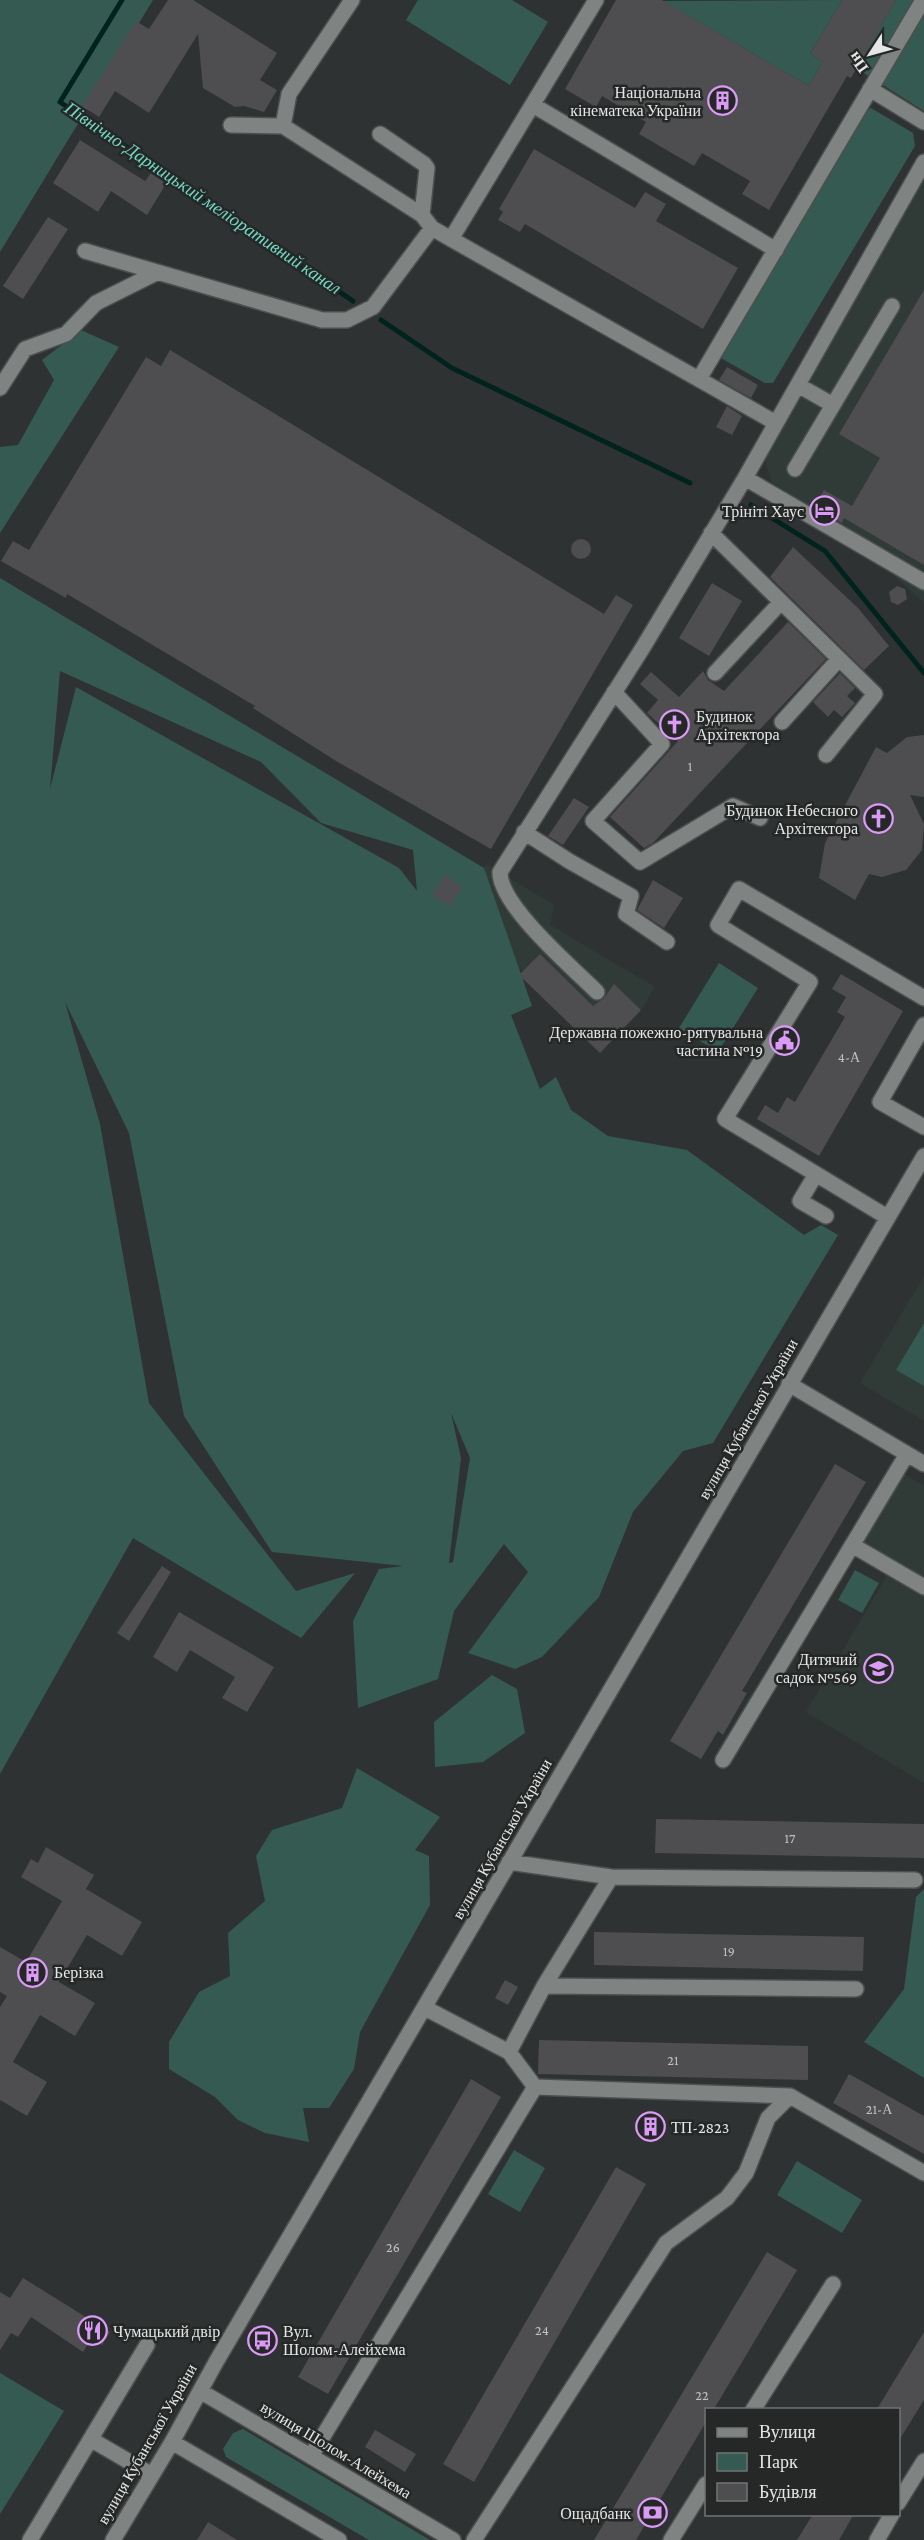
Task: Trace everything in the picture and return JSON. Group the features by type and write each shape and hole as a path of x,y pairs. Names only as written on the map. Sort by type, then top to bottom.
{"street":[{"path":"283,126 289,94 352,0"},
{"path":"451,239 596,0"},
{"path":"699,379 923,0"},
{"path":"870,89 924,122"},
{"path":"533,105 776,250"},
{"path":"231,125 283,126 422,215 432,228 776,423"},
{"path":"380,134 427,168 422,215"},
{"path":"597,992 533,929 500,884 500,872 745,478 924,162"},
{"path":"85,251 322,320 347,320 373,307 432,228"},
{"path":"0,388 25,349 66,334 96,303 158,272"},
{"path":"795,469 892,306"},
{"path":"798,385 833,405"},
{"path":"745,478 924,582"},
{"path":"711,533 875,694 826,755"},
{"path":"715,673 781,602"},
{"path":"782,722 839,659"},
{"path":"614,692 662,744 592,821 640,862 733,806 760,818"},
{"path":"524,832 568,861 631,896 626,914 667,942"},
{"path":"887,1217 725,1119 810,982 718,925 739,889 924,998"},
{"path":"924,1025 880,1101 924,1127"},
{"name":"вулиця Кубанської України","path":"113,2540 924,1156"},
{"path":"816,1174 800,1201 826,1216"},
{"path":"789,1384 924,1464"},
{"path":"723,1760 907,1454"},
{"path":"852,1545 924,1587"},
{"path":"509,1862 611,1877 915,1880"},
{"path":"509,2052 544,1986 611,1877"},
{"path":"544,1986 856,1989"},
{"path":"425,2008 509,2052 535,2087"},
{"path":"535,2087 790,2096 924,2173"},
{"path":"311,2456 535,2087"},
{"path":"474,2540 666,2243 728,2198 746,2174 768,2118 790,2096"},
{"path":"754,2408 833,2284"},
{"path":"30,2540 147,2345"},
{"name":"вулиця Шолом-Алейхема","path":"200,2391 453,2540"},
{"path":"92,2440 152,2475"},
{"path":"172,2442 339,2540"},
{"path":"900,2501 924,2461"},
{"path":"671,2540 705,2486"},
{"path":"877,2540 891,2516"}],"shaded area":[{"path":"924,178 924,603 840,526 772,482 766,465 767,450"},
{"path":"486,864 554,905 550,925 655,987 641,1010 600,1053 519,975 523,971 504,963 451,917"},
{"path":"924,1276 924,1421 860,1383"},
{"name":"Дитячий садок №569","path":"904,1474 924,1486 924,1783 806,1712 887,1576 855,1556"}],"green space":[{"path":"0,0 153,0 0,252"},
{"path":"418,0 512,0 548,22 510,85 406,20"},
{"path":"842,0 810,54 823,61 809,86 663,1"},
{"path":"896,0 924,0 924,111 856,68"},
{"path":"871,108 913,133 915,146 773,383 765,383 719,357 862,113"},
{"path":"81,330 119,347 0,533 0,447 18,445 54,380 42,360"},
{"path":"0,578 484,868 532,1006 511,1015 540,1089 556,1077 571,1110 608,1136 687,1150 804,1235 821,1225 838,1235 713,1443 683,1451 633,1512 599,1597 542,1657 515,1669 468,1653 528,1572 504,1544 454,1611 438,1679 358,1708 353,1621 379,1569 403,1566 272,1552 184,1416 129,1133 65,1002 100,1124 149,1403 296,1591 355,1573 301,1638 133,1538 0,1774","holes":["60,671 261,762 321,823 413,850 417,891 399,868 76,687 50,789","451,1413 470,1458 453,1562 449,1563 461,1458"]},
{"path":"719,963 758,988 718,1052 679,1028"},
{"path":"924,1323 924,1386 896,1370"},
{"path":"855,1570 879,1583 862,1613 838,1600"},
{"path":"492,1675 517,1689 525,1733 483,1762 435,1767 434,1722"},
{"path":"357,1768 440,1817 415,1850 429,1856 430,1905 360,2032 354,2069 329,2108 303,2108 309,2142 265,2133 238,2120 215,2097 169,2069 169,2042 199,1992 230,1976 228,1933 265,1901 256,1856 272,1830 342,1808"},
{"path":"924,1889 924,2078 864,2042 904,1989 916,1897"},
{"path":"514,2150 545,2168 520,2212 488,2194"},
{"path":"797,2161 862,2200 842,2233 777,2195"},
{"path":"0,2373 64,2411 0,2514"},
{"path":"243,2429 430,2540 369,2540 226,2457 223,2449 233,2433"}],"building":[{"path":"168,0 193,0 277,53 260,80 277,90 264,112 244,106 235,107 203,88 198,34 149,113 115,91 99,117 82,106 136,21 149,29"},
{"name":"Національна кінематека України","path":"616,0 662,0 809,86 823,61 810,54 842,0 896,0 851,78 847,76 769,210 742,194 750,181 702,153 694,166 639,134 646,122 602,96 596,107 565,89"},
{"path":"80,140 145,181 154,169 169,179 147,215 111,191 98,212 53,183"},
{"path":"534,149 635,208 645,192 666,204 656,221 738,268 703,329 525,224 520,232 498,220 503,212 499,209"},
{"path":"48,217 68,229 23,299 3,286"},
{"path":"924,290 924,565 844,518 842,523 814,507 824,490 852,506 880,458 839,434"},
{"path":"170,350 604,614 616,595 633,605 491,849 336,761 253,708 255,706 67,594 66,598 1,561 13,541 29,550 146,357 161,366"},
{"path":"727,367 758,385 751,398 719,380"},
{"path":"727,406 742,416 732,435 716,427"},
{"path":"581,539 588,542 591,549 588,556 581,559 574,556 571,549 574,542"},
{"path":"793,547 858,608 889,646 864,670 770,577"},
{"path":"712,583 742,601 709,656 679,638"},
{"path":"897,586 905,589 907,599 898,605 891,602 889,592"},
{"path":"788,622 826,659 653,843 644,848 610,817 678,741 647,713 658,700 640,684 651,672 679,697 703,671 708,680 724,691"},
{"path":"840,673 855,688 847,696 855,703 842,717 834,710 828,717 813,702"},
{"name":"Будинок Небесного Архітектора","path":"924,735 924,797 910,795 924,824 922,850 906,870 882,877 869,874 855,900 819,878 825,843 876,747 887,753 907,737"},
{"path":"574,798 589,807 563,845 548,836"},
{"path":"445,875 462,887 450,906 432,895"},
{"path":"653,880 683,898 664,928 637,910"},
{"path":"540,954 593,1006 604,998 614,984 641,1010 600,1053 519,975"},
{"path":"841,974 903,1011 819,1156 757,1119 765,1105 778,1113 787,1097 795,1102 845,1017 837,1012 846,997 832,989"},
{"path":"835,1464 866,1482 742,1691 747,1693 723,1735 718,1731 701,1759 670,1741"},
{"path":"162,1566 171,1572 129,1641 117,1633"},
{"path":"179,1612 274,1667 247,1712 222,1698 235,1677 190,1650 177,1672 153,1657"},
{"path":"656,1819 924,1824 924,1858 655,1853"},
{"name":"Берізка","path":"46,1847 94,1875 86,1889 142,1922 122,1956 87,1935 59,1982 95,2003 75,2036 40,2015 13,2062 47,2082 27,2116 0,2100 0,2007 7,1996 0,1992 0,1947 26,1962 62,1901 21,1877 31,1859 38,1863"},
{"path":"594,1932 864,1937 863,1971 594,1965"},
{"path":"505,1980 518,1987 508,2005 495,1998"},
{"path":"539,2040 808,2046 808,2080 538,2074"},
{"path":"849,2074 924,2116 924,2154 833,2103"},
{"path":"471,2079 501,2097 328,2394 298,2377"},
{"name":"ТП-2823","path":"642,2116 659,2117 658,2138 641,2137"},
{"path":"616,2167 646,2184 474,2482 443,2464"},
{"path":"767,2252 797,2270 715,2408 705,2408 705,2424 636,2540 594,2540"},
{"path":"23,2278 110,2332 102,2345 91,2339 83,2352 31,2317 18,2337 11,2333 0,2350 0,2292 10,2298"},
{"path":"924,2332 924,2400 900,2439 900,2408 878,2408"},
{"path":"375,2430 416,2454 405,2472 365,2447"},
{"path":"812,2516 853,2516 839,2540 797,2540"},
{"path":"208,2522 237,2540 197,2540"}],"waterway":[{"name":"Північно-Дарницький меліоративний канал","path":"122,0 60,102 353,301"},
{"name":"Північно-Дарницький меліоративний канал","path":"381,320 452,368 690,483"},
{"name":"Північно-Дарницький меліоративний канал","path":"751,505 825,551 924,673"}],"place":[{"name":"Національна кінематека України","path":"722,101"},
{"name":"Трініті Хаус","path":"825,511"},
{"name":"Будинок Архітектора","path":"675,725"},
{"name":"Будинок Небесного Архітектора","path":"879,819"},
{"name":"Державна пожежно-рятувальна частина №19","path":"784,1041"},
{"name":"Дитячий садок №569","path":"878,1668"},
{"name":"Берізка","path":"33,1972"},
{"name":"ТП-2823","path":"650,2127"},
{"name":"Чумацький двір","path":"92,2331"},
{"name":"Вул. Шолом-Алейхема","path":"262,2340"},
{"name":"Ощадбанк","path":"652,2513"}]}
